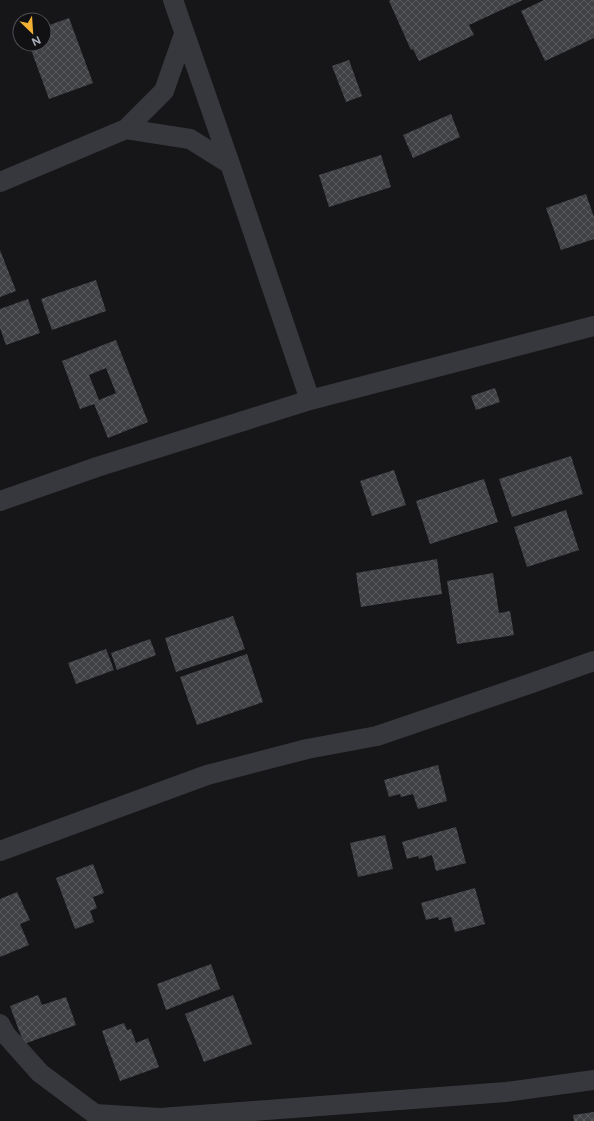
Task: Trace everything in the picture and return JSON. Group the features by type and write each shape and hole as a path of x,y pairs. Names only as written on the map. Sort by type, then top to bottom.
{"street":[{"path":"173,0 310,400"},
{"path":"0,182 126,129 164,91 184,34"},
{"path":"126,129 190,139 230,164"},
{"path":"0,501 97,467 310,400 594,326"},
{"path":"0,852 207,775 307,749 377,736 594,661"},
{"path":"0,1024 6,1036 40,1073 95,1114 160,1118 506,1092 594,1080"}],"building":[{"path":"523,0 469,25 474,35 419,61 413,49 411,50 389,1"},
{"path":"544,0 594,0 594,38 545,61 521,11"},
{"path":"69,18 93,83 49,99 32,52 52,52 52,24"},
{"path":"349,60 362,96 346,102 332,66"},
{"path":"451,114 460,137 413,158 403,135"},
{"path":"381,155 391,187 329,207 319,175"},
{"path":"586,194 594,217 594,239 561,250 546,208"},
{"path":"0,250 16,291 0,297"},
{"path":"96,280 106,311 52,330 41,299"},
{"path":"28,299 40,333 6,345 0,328 0,309"},
{"path":"116,340 148,422 108,438 94,404 80,409 62,361","holes":["106,368 116,393 99,400 89,375"]},
{"path":"495,388 500,402 476,410 471,396"},
{"path":"571,456 583,494 512,517 499,479"},
{"path":"394,470 406,505 372,516 360,481"},
{"path":"484,479 498,522 430,544 416,501"},
{"path":"566,510 579,550 527,567 514,527"},
{"path":"437,559 442,594 361,607 356,573"},
{"path":"493,573 499,613 510,611 514,635 457,644 447,581"},
{"path":"233,616 245,649 176,672 165,638"},
{"path":"150,639 156,655 117,670 111,653"},
{"path":"106,649 114,670 76,684 68,663"},
{"path":"247,654 263,702 197,725 180,677"},
{"path":"438,765 447,801 418,809 413,794 401,797 400,794 389,797 384,780"},
{"path":"456,827 466,863 436,871 432,855 419,859 418,856 407,859 402,842"},
{"path":"385,835 393,869 358,877 350,843"},
{"path":"93,864 104,893 93,897 97,908 90,911 94,922 75,929 56,878"},
{"path":"475,888 485,924 455,932 451,917 439,920 438,917 426,920 421,903"},
{"path":"17,892 30,920 20,924 29,945 0,957 0,899"},
{"path":"211,964 220,989 166,1010 157,984"},
{"path":"38,995 42,1005 66,997 76,1025 24,1044 10,1006"},
{"path":"233,995 252,1044 204,1062 185,1014"},
{"path":"124,1023 127,1030 131,1029 136,1043 148,1038 159,1067 120,1081 102,1031"},
{"path":"594,1112 594,1121 574,1121 573,1115"}]}
